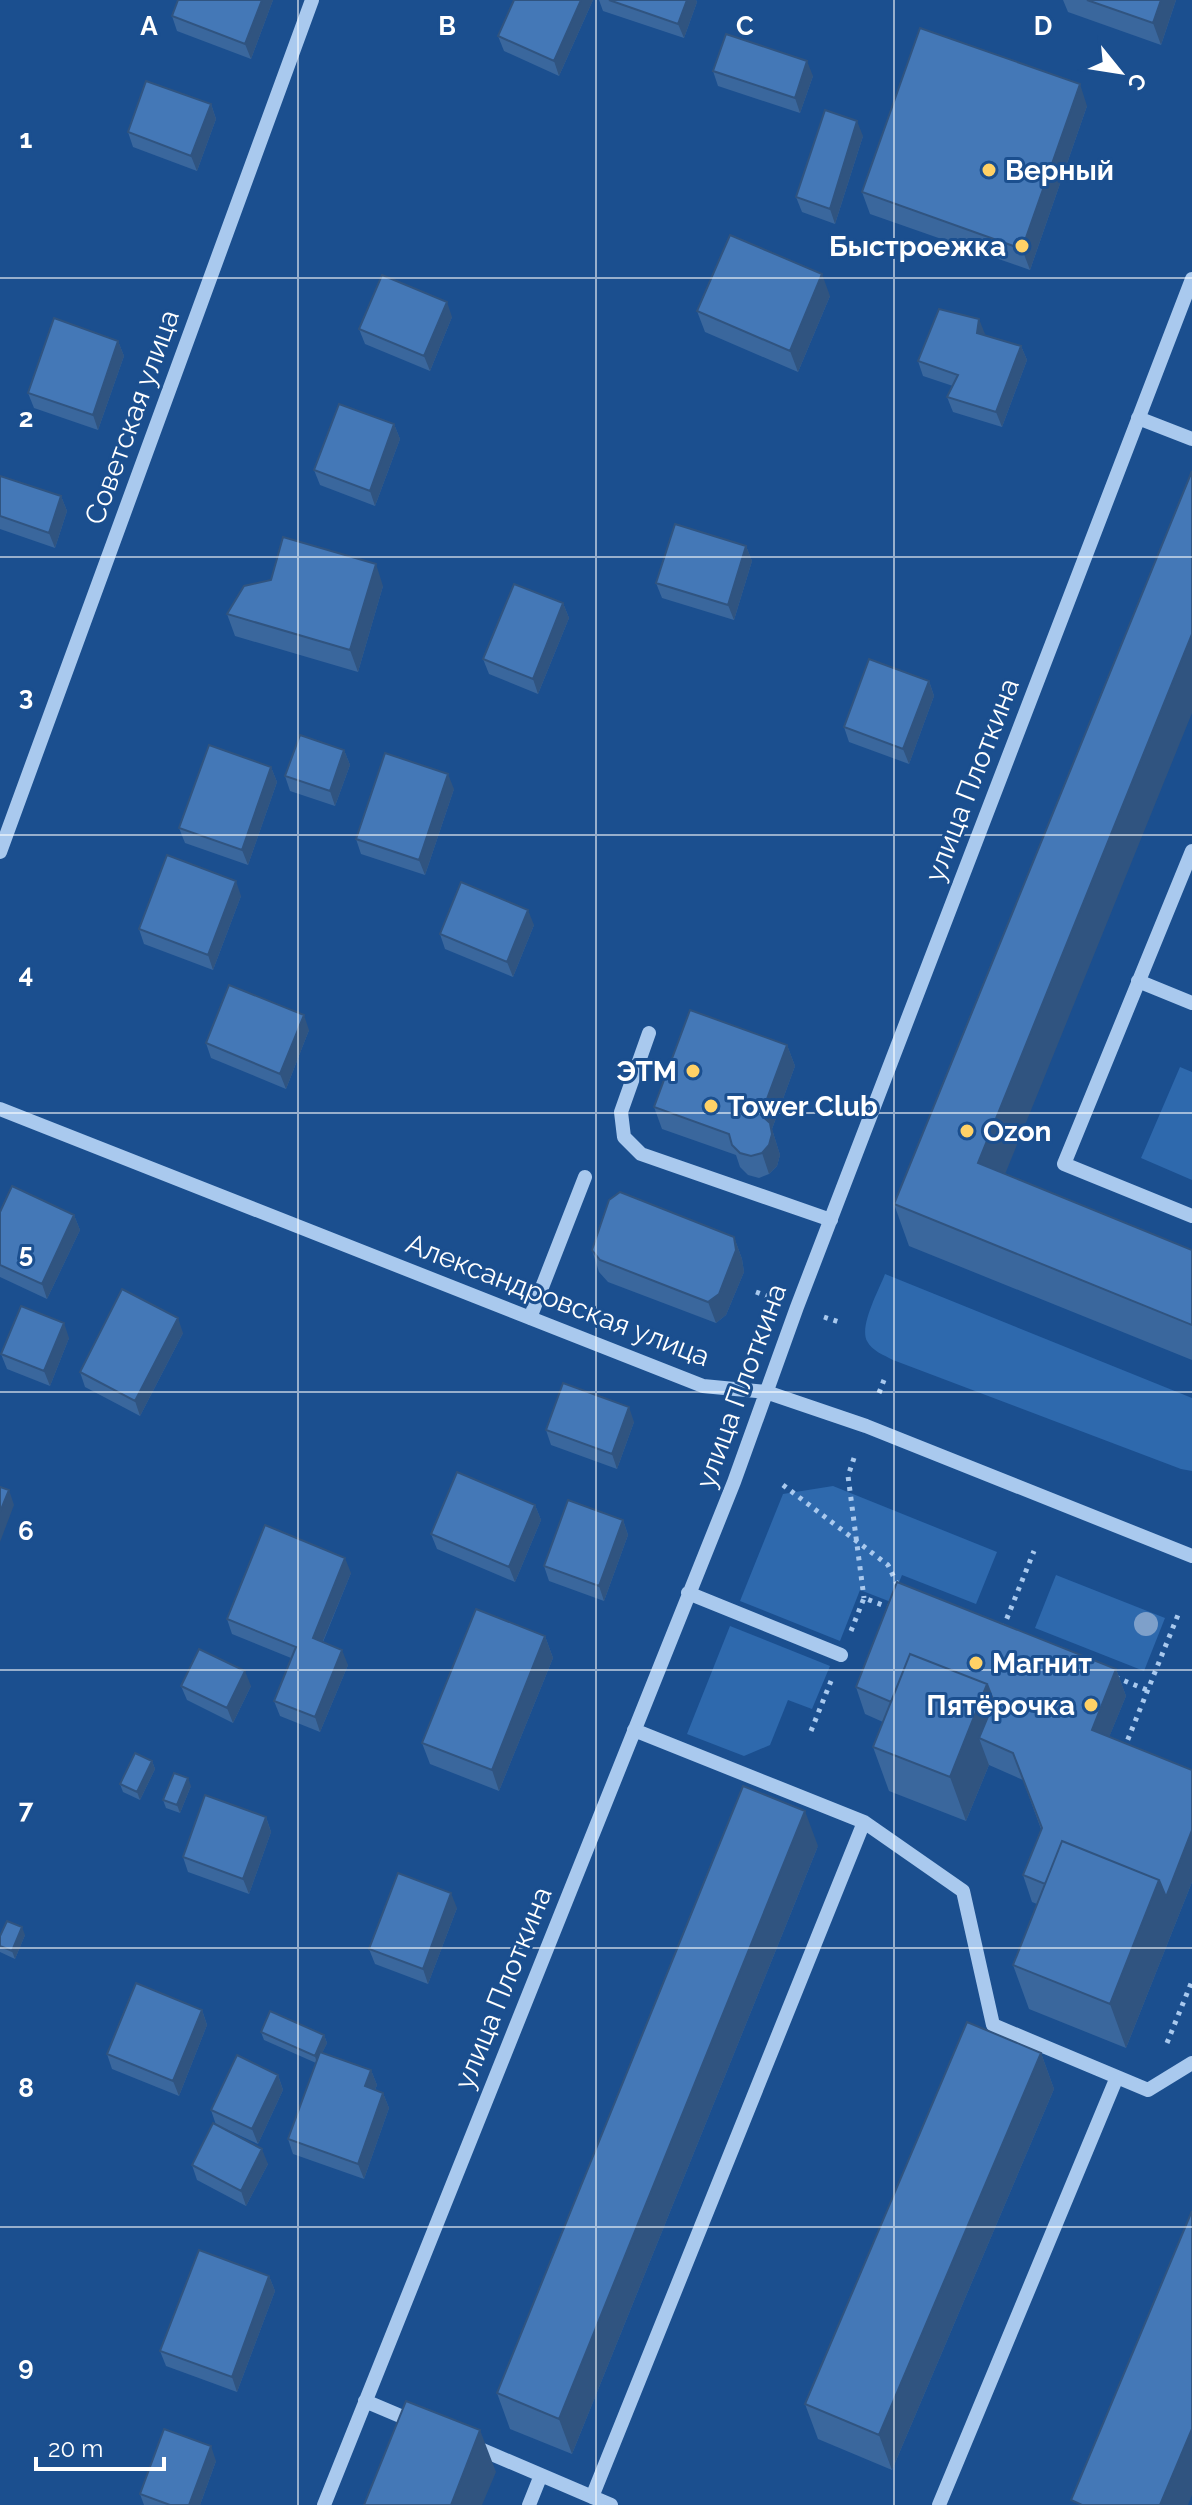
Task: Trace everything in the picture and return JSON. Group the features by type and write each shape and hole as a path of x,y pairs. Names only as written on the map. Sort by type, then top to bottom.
{"street":[{"name":"Советская улица","path":"0,852 312,0"},
{"name":"улица Плоткина","path":"324,2505 734,1482 831,1220 1192,279"},
{"path":"1138,418 1192,439"},
{"path":"1192,851 1064,1164 1192,1216"},
{"path":"1138,981 1192,1003"},
{"path":"649,1033 621,1112 624,1137 641,1154 831,1220"},
{"name":"Александровская улица","path":"0,1109 703,1386 766,1392 866,1426 1192,1556"},
{"path":"530,1318 585,1177"},
{"path":"688,1593 841,1655"},
{"path":"634,1730 864,1822 963,1891 993,2025 1148,2090 1192,2063"},
{"path":"592,2497 864,1822"},
{"path":"939,2505 1117,2077"},
{"path":"365,2401 431,2429"},
{"path":"459,2440 611,2505"},
{"path":"529,2505 541,2475"}],"path":[{"path":"756,1292 770,1297"},
{"path":"824,1317 842,1323"},
{"path":"879,1393 884,1380"},
{"path":"854,1458 848,1476 864,1598"},
{"path":"783,1485 888,1565 901,1591"},
{"path":"1001,1632 1034,1551"},
{"path":"1122,1754 1180,1610"},
{"path":"1104,1673 1147,1690"},
{"path":"1148,2090 1192,1981"}],"shaded area":[{"path":"1180,1067 1192,1072 1192,1180 1141,1158"},
{"path":"885,1274 1192,1398 1192,1471 878,1352 867,1341 865,1334 871,1308"},
{"path":"833,1486 997,1552 976,1604 902,1575 891,1602 860,1590 840,1641 740,1601 783,1494"},
{"path":"1056,1575 1165,1618 1144,1671 1035,1628"},
{"path":"730,1626 830,1666 812,1709 788,1700 770,1745 744,1756 687,1734"}],"building":[{"path":"178,0 262,0 245,44 172,16"},
{"path":"514,0 581,0 554,61 498,36"},
{"path":"609,0 687,0 678,24"},
{"path":"1087,0 1161,0 1153,23"},
{"path":"920,28 1080,84 1022,249 862,192"},
{"path":"726,34 807,61 795,98 713,71"},
{"path":"146,81 211,104 191,156 128,132"},
{"path":"825,110 857,121 830,209 796,197"},
{"path":"730,235 822,274 790,351 697,311"},
{"path":"382,275 447,302 424,356 359,329"},
{"path":"939,309 979,319 977,333 1021,346 996,412 947,397 958,375 918,361"},
{"path":"54,318 118,341 93,415 28,393"},
{"path":"339,404 394,424 370,491 314,470"},
{"path":"1192,471 1192,634 978,1163 1192,1250 1192,1325 894,1204"},
{"path":"0,476 61,496 49,533 0,516"},
{"path":"675,524 746,546 728,605 656,583"},
{"path":"283,537 376,564 350,650 227,614 244,586 271,580"},
{"path":"514,584 563,603 533,679 483,659"},
{"path":"869,659 929,681 903,749 844,727"},
{"path":"300,735 344,750 330,791 285,776"},
{"path":"209,745 271,767 242,850 179,828"},
{"path":"385,753 448,774 419,860 356,839"},
{"path":"167,855 236,881 208,955 139,929"},
{"path":"461,882 528,910 507,962 440,934"},
{"path":"229,985 304,1015 280,1074 206,1043"},
{"path":"690,1010 787,1045 761,1115 770,1123 772,1134 769,1145 762,1153 751,1156 740,1153 732,1145 729,1134 654,1107"},
{"path":"12,1186 74,1215 42,1284 0,1265 0,1212"},
{"path":"620,1192 734,1237 736,1250 719,1294 708,1302 600,1260 592,1250 609,1200"},
{"path":"122,1289 178,1318 135,1401 80,1372"},
{"path":"21,1306 64,1323 44,1371 1,1354"},
{"path":"563,1383 629,1407 612,1454 546,1430"},
{"path":"457,1472 535,1505 509,1567 431,1534"},
{"path":"0,1487 9,1490 0,1512"},
{"path":"568,1500 623,1520 599,1586 544,1566"},
{"path":"265,1525 345,1558 313,1638 342,1650 315,1717 274,1701 296,1647 227,1619"},
{"path":"897,1582 1116,1669 1092,1730 1192,1770 1192,1830 1166,1897 1159,1880 1062,1841 1045,1884 1023,1875 1042,1828 1013,1753 979,1738 994,1702 987,1684 910,1654 891,1702 856,1687"},
{"path":"476,1609 545,1636 492,1770 422,1743"},
{"path":"199,1649 245,1671 227,1708 181,1686"},
{"path":"910,1654 987,1684 950,1777 873,1747"},
{"path":"135,1753 152,1761 137,1792 120,1784"},
{"path":"174,1773 188,1778 177,1805 163,1800"},
{"path":"743,1786 805,1811 559,2419 497,2393"},
{"path":"205,1795 266,1817 243,1879 183,1857"},
{"path":"1062,1841 1159,1880 1110,2004 1013,1965"},
{"path":"398,1873 451,1893 423,1969 369,1949"},
{"path":"7,1921 22,1927 12,1951 0,1946 0,1936"},
{"path":"136,1983 202,2010 173,2081 107,2054"},
{"path":"270,2011 324,2035 315,2056 261,2032"},
{"path":"967,2022 1041,2053 879,2435 805,2404"},
{"path":"320,2052 371,2070 365,2086 383,2093 358,2164 288,2139"},
{"path":"237,2055 278,2075 252,2129 211,2110"},
{"path":"213,2123 262,2149 241,2191 192,2165"},
{"path":"1192,2211 1192,2429 1160,2505 1082,2505 1071,2500"},
{"path":"199,2250 269,2276 232,2377 160,2351"},
{"path":"406,2401 480,2430 451,2505 364,2505"},
{"path":"164,2429 211,2446 189,2505 170,2505 140,2494"}],"place":[{"name":"Верный","path":"989,170"},
{"name":"Быстроежка","path":"1022,246"},
{"name":"ЭТМ","path":"693,1071"},
{"name":"Tower Club","path":"711,1106"},
{"name":"Ozon","path":"967,1131"},
{"name":"Магнит","path":"976,1663"},
{"name":"Пятёрочка","path":"1091,1705"}]}
